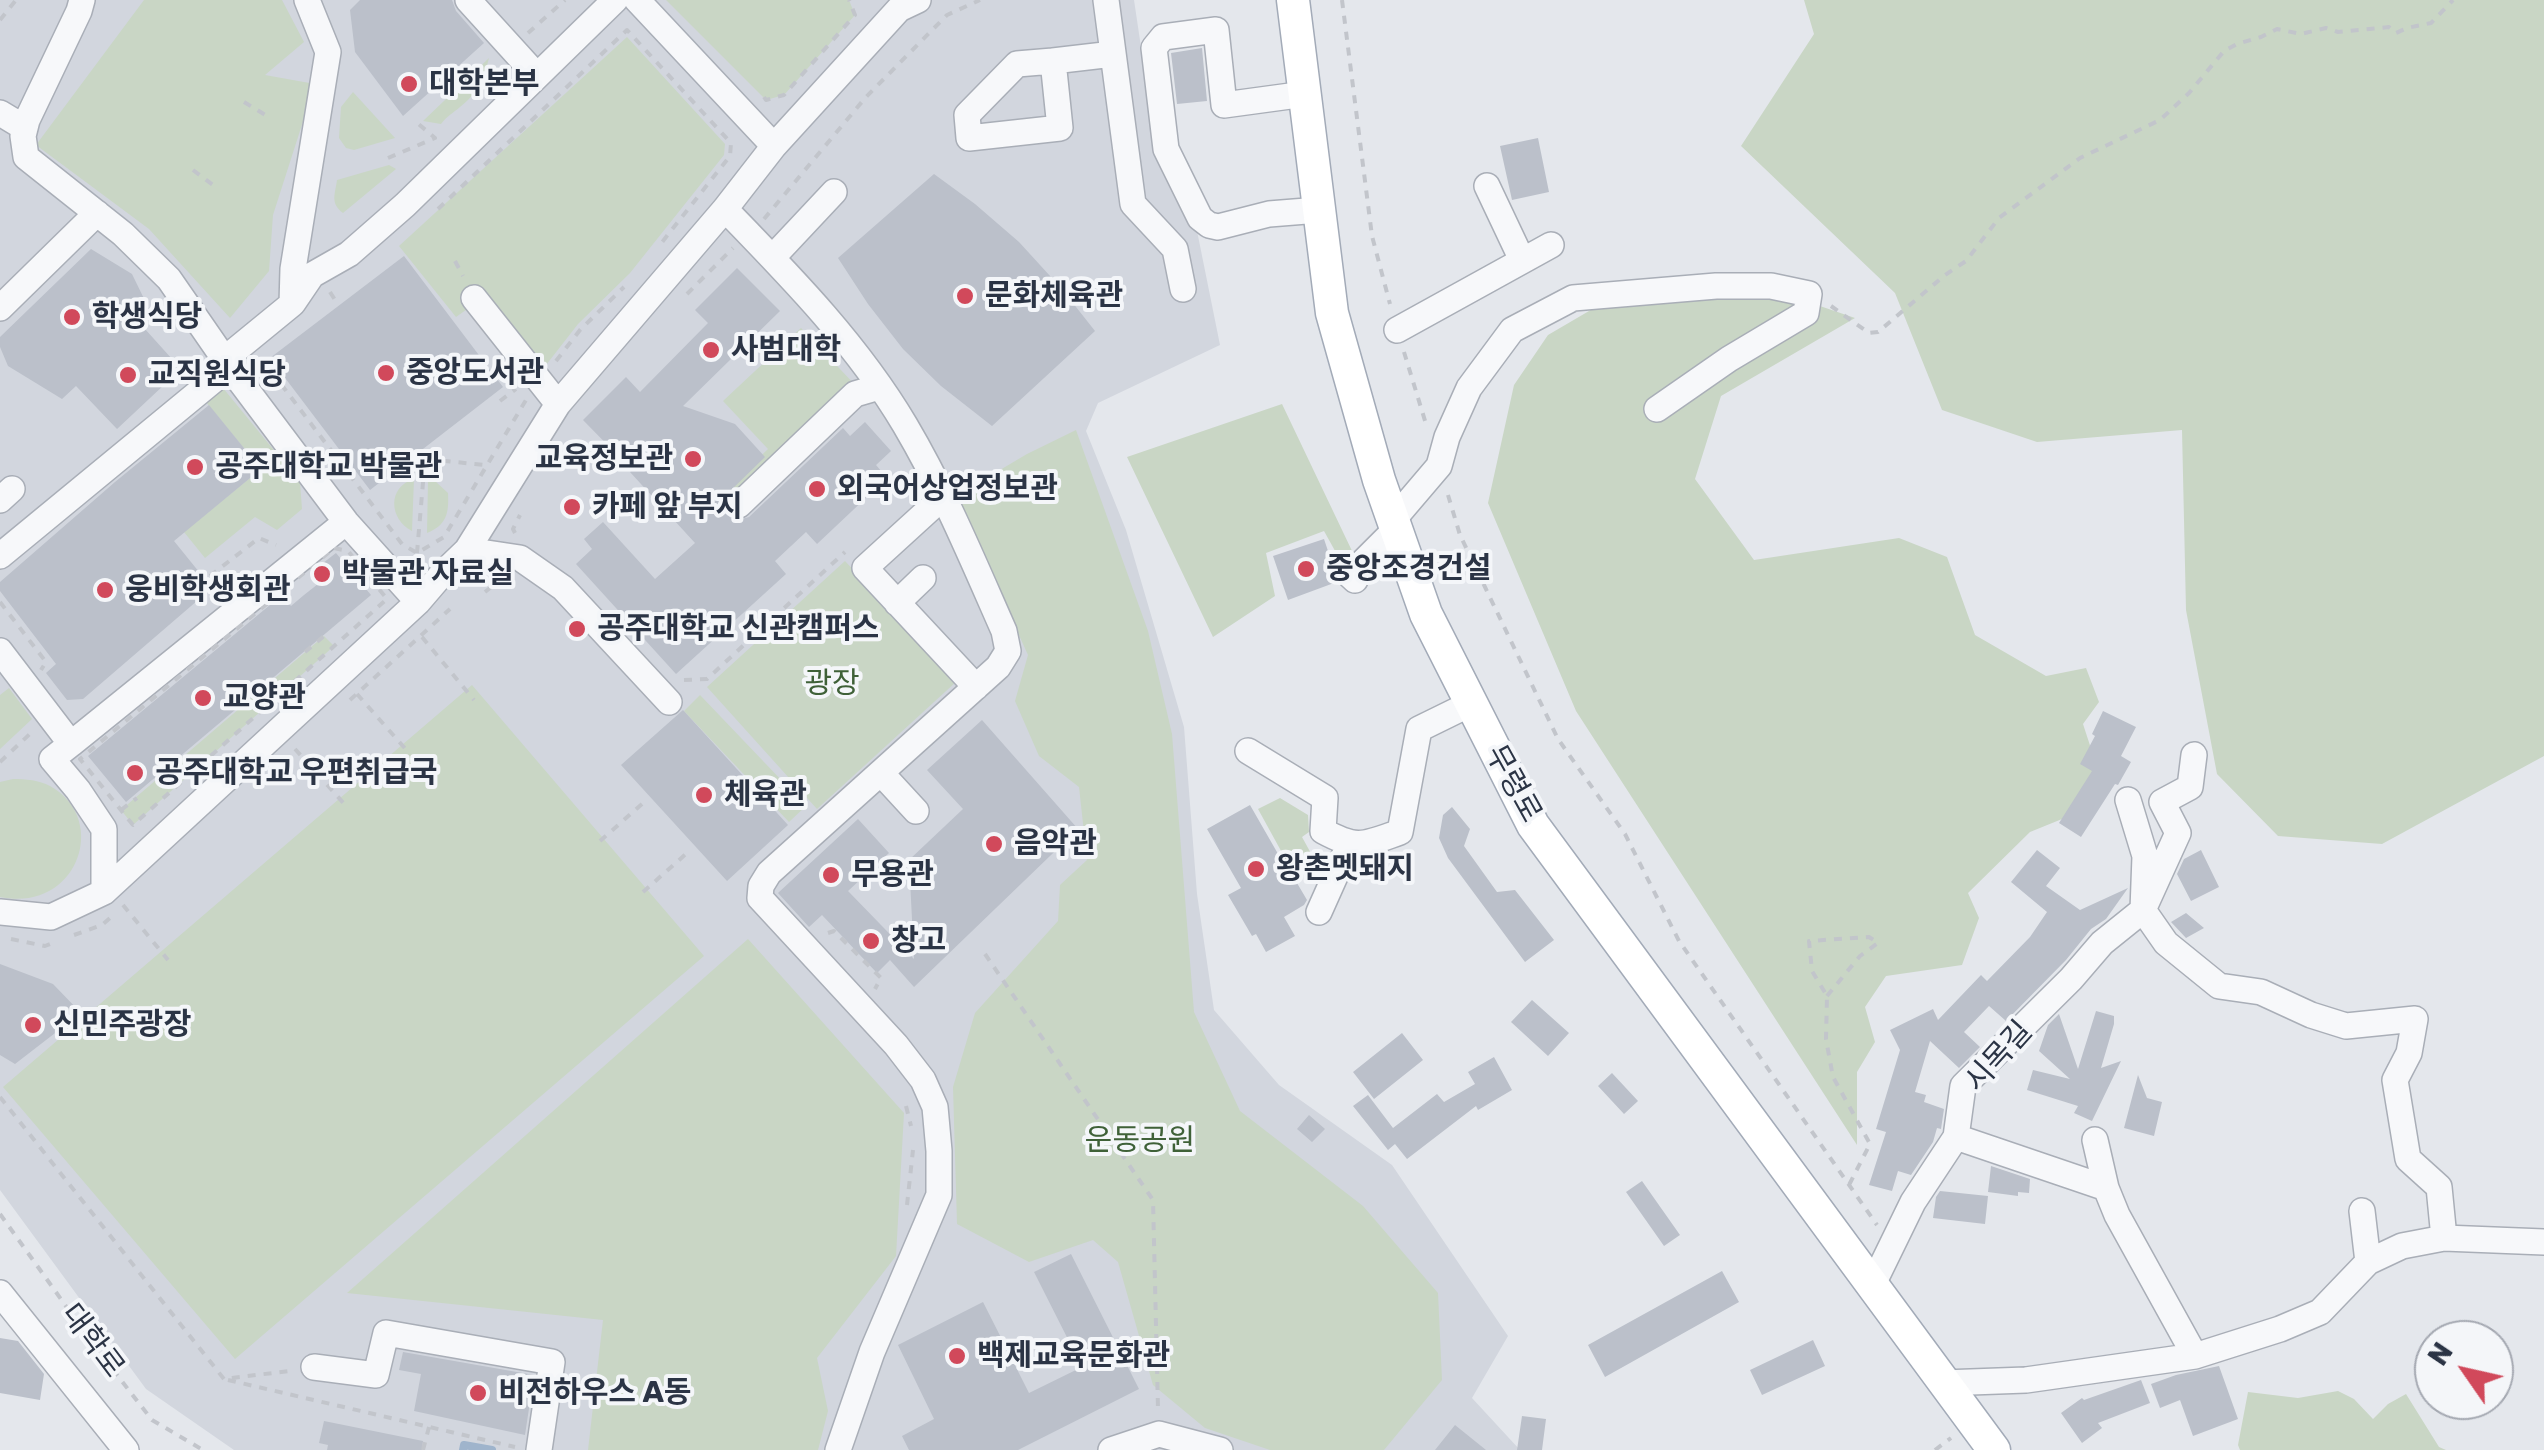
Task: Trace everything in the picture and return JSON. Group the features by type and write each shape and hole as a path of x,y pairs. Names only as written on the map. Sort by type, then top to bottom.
{"main road":[{"name":"무령로","path":"1293,0 1332,312 1379,480 1426,614 1534,825 1994,1450"}],"street":[{"path":"82,0 25,128 26,157 123,234 168,280 346,522 418,602"},
{"path":"468,0 537,76"},
{"path":"0,556 221,374 226,358 292,304 312,274 349,254 405,205 615,0"},
{"path":"637,0 774,146"},
{"path":"1106,0 1133,204 1175,249 1182,289"},
{"path":"292,304 292,269 328,52 309,1"},
{"path":"0,912 50,917 114,899 418,602 467,550 558,404 774,146 901,3"},
{"path":"1305,94 1224,105 1216,30 1163,37 1154,48 1166,149 1200,218 1218,228 1269,214 1320,210"},
{"path":"1053,60 1114,54"},
{"path":"0,113 25,128"},
{"path":"1487,186 1522,260"},
{"path":"773,257 834,192"},
{"path":"725,209 816,303 904,422 944,496 1004,631 1008,651 998,667 769,874 761,886 760,898 896,1045 923,1080 935,1107 938,1195 872,1352 838,1450"},
{"path":"0,308 96,213"},
{"path":"1397,330 1551,245"},
{"path":"1340,566 1355,580 1362,562 1439,466 1470,388 1512,330 1573,298 1716,286 1771,286 1810,294 1806,314 1729,359 1657,409"},
{"path":"474,298 532,383 558,404"},
{"path":"740,505 855,394 879,387"},
{"path":"944,496 865,568 897,603 936,630 976,687"},
{"path":"114,899 104,829 52,759 346,522"},
{"path":"467,550 520,558 563,588 672,692"},
{"path":"897,603 923,578"},
{"path":"0,651 71,744"},
{"path":"1248,751 1325,798 1323,831 1349,845 1375,841 1400,832 1419,729 1470,704"},
{"path":"2143,910 2178,833 2162,802 2190,787 2194,755"},
{"path":"881,773 916,810"},
{"path":"2128,800 2145,856 2143,910 2166,942 2219,986 2261,992 2346,1026 2415,1019 2409,1054 2395,1080 2408,1159 2439,1187 2444,1238"},
{"path":"1320,912 1349,845"},
{"name":"시목길","path":"1872,1286 1913,1202 1956,1137 1963,1086 2102,943 2143,910"},
{"path":"1956,1137 2106,1188"},
{"path":"2095,1140 2117,1215 2195,1356"},
{"path":"2362,1212 2368,1262"},
{"path":"1942,1382 2026,1380 2195,1356 2320,1312 2368,1262 2402,1246 2444,1238 2544,1242"},
{"path":"0,1293 126,1450"},
{"path":"314,1367 376,1375 386,1333 552,1362 539,1450"},
{"path":"1111,1450 1158,1434 1220,1450"}],"path":[{"path":"0,20 16,0"},
{"path":"520,40 564,0"},
{"path":"766,100 784,95 855,15 849,0"},
{"path":"763,219 866,97 947,16 980,0"},
{"path":"1342,0 1372,236 1460,535 1558,739 1625,834 1679,941 1892,1245"},
{"path":"1810,294 1869,333 1878,332 1966,261 1999,218 2080,158 2160,120 2224,51 2236,44 2278,29 2301,34 2326,28 2338,32 2389,28 2396,33 2431,23 2454,0"},
{"path":"453,196 627,30 732,143 730,156 650,258"},
{"path":"244,102 266,116"},
{"path":"388,158 434,138 415,121"},
{"path":"193,170 213,185"},
{"path":"500,401 532,383 626,285"},
{"path":"330,292 337,303"},
{"path":"255,352 402,544 417,553"},
{"path":"417,553 444,537 530,394 532,383"},
{"path":"417,553 424,459 487,465"},
{"path":"521,512 512,528 522,546"},
{"path":"210,576 259,538 276,545"},
{"path":"334,548 348,551 387,599 133,825 122,810 80,758 334,548"},
{"path":"672,692 707,679 849,549"},
{"path":"0,602 46,662 19,676"},
{"path":"305,652 324,636"},
{"path":"422,637 474,700"},
{"path":"357,694 410,754"},
{"path":"0,762 44,720"},
{"path":"295,749 347,807"},
{"path":"122,810 137,798"},
{"path":"600,841 642,804"},
{"path":"643,892 688,853"},
{"path":"114,899 168,960"},
{"path":"1827,996 1860,956 1878,943 1869,937 1809,941 1812,971 1827,996 1826,1039 1833,1076 1870,1144 1849,1185"},
{"path":"985,954 1153,1200 1158,1434"},
{"path":"0,1098 224,1379 530,1450"},
{"path":"906,1104 914,1141 906,1210"},
{"name":"대학로","path":"0,1214 152,1420 202,1450"},
{"path":"224,1379 314,1367"},
{"path":"424,1450 429,1427"}],"shaded area":[{"name":"공주대학교 신관캠퍼스","path":"0,0 1134,0 1156,148 1194,216 1220,345 1098,403 1086,431 1126,530 1184,727 1197,894 1214,1010 1279,1085 1392,1165 1508,1336 1472,1398 1520,1450 234,1450 146,1389 0,1190"}],"green space":[{"path":"144,0 282,0 304,42 265,75 315,84 273,215 269,271 230,318 149,229 36,145"},
{"path":"666,0 849,0 855,15 784,95 766,100"},
{"path":"1804,0 2544,0 2544,756 2382,844 2278,836 2217,774 2186,610 2182,430 2037,442 1942,410 1895,293 1741,146 1814,34"},
{"path":"627,37 725,144 724,155 630,273 578,324 539,374 480,300 456,317 399,246"},
{"path":"489,58 479,86 466,102 441,124 423,121"},
{"path":"353,92 395,138 354,150 346,148 339,138 341,107"},
{"path":"389,165 396,169 343,213 336,206 337,180"},
{"path":"1776,291 1855,318 1721,396 1695,479 1754,560 1899,538 1947,557 1975,635 2046,676 2086,668 2099,702 2083,724 2099,773 2067,817 2030,832 1968,893 1979,918 1962,965 1886,976 1865,1007 1875,1042 1857,1072 1857,1145 1576,711 1488,503 1514,385 1548,335 1601,304"},
{"path":"801,328 858,388 733,506 722,494 768,449 723,401"},
{"path":"223,388 300,482 302,509 277,530 255,517 205,558 184,532 261,469 206,402"},
{"path":"1282,404 1353,553 1339,558 1324,531 1266,553 1275,596 1213,637 1127,457"},
{"name":"운동공원","path":"1076,430 1148,631 1172,734 1194,1012 1240,1111 1363,1206 1438,1293 1442,1380 1384,1450 1270,1450 1205,1428 1153,1385 1118,1262 1093,1240 1029,1262 957,1224 953,1087 975,1013 1058,921 1060,885 1087,860 1079,787 1039,756 1015,701 1028,655 956,496"},
{"path":"414,479 412,531 399,519 394,503 399,489"},
{"path":"428,481 435,481 448,493 448,500 443,522 427,533"},
{"name":"광장","path":"845,561 957,681 817,809 707,687"},
{"path":"324,636 334,646 133,825 121,810"},
{"path":"472,685 704,956 235,1359 3,1087"},
{"path":"9,688 32,719 0,749 0,695"},
{"path":"700,695 806,806 789,822 684,711"},
{"path":"13,779 46,784 68,801 78,820 81,840 77,860 66,878 49,891 27,898 0,897 0,782"},
{"path":"1280,798 1308,815 1309,832 1302,837 1313,857 1291,869 1258,809"},
{"path":"748,939 904,1113 896,1256 817,1358 828,1411 818,1450 588,1450 603,1320 347,1293"},
{"path":"2338,1391 2354,1399 2373,1419 2406,1394 2414,1407 2414,1420 2422,1420 2439,1447 2446,1450 2240,1450 2248,1392 2298,1398"}],"building":[{"name":"대학본부","path":"360,0 452,0 456,11 484,43 403,116 355,52 350,10"},
{"path":"1202,48 1207,101 1177,104 1171,53"},
{"path":"1538,138 1549,192 1512,200 1500,146"},
{"name":"문화체육관","path":"934,174 1019,242 1095,331 992,426 941,386 903,349 838,258"},
{"path":"91,249 132,274 150,311 145,329 181,369 117,429 76,386 62,399 8,366 0,347 0,337"},
{"name":"중앙도서관","path":"404,256 503,387 370,490 270,358"},
{"path":"737,268 780,311 683,406 735,424 765,457 727,494 723,508 727,515 735,521 749,517 843,428 850,436 865,422 891,451 876,465 887,478 817,544 806,532 775,561 786,574 676,674 576,564 592,549 584,539 603,522 655,579 695,543 583,420 626,377 640,392 708,323 695,310"},
{"name":"웅비학생회관","path":"209,405 261,469 174,541 212,588 83,699 67,700 46,673 56,664 0,591 0,582"},
{"name":"중앙조경건설","path":"1324,539 1329,554 1324,570 1334,583 1288,600 1273,556"},
{"name":"교양관","path":"336,553 371,595 126,802 88,756 282,595 291,606 318,584 314,570"},
{"name":"체육관","path":"683,710 788,825 727,881 621,765"},
{"path":"2103,711 2136,727 2121,756 2131,762 2081,837 2059,823 2092,771 2080,764"},
{"name":"음악관","path":"982,720 1078,829 914,987 890,960 877,973 822,915 809,927 778,893 858,819 889,853 848,891 914,959 909,860 963,809 927,770"},
{"name":"왕촌멧돼지","path":"1250,805 1307,900 1284,917 1295,936 1266,952 1228,895 1241,888 1207,829"},
{"path":"1452,807 1470,829 1464,846 1497,892 1515,890 1554,940 1525,962 1448,858 1439,838 1443,815"},
{"path":"2037,850 2060,868 2046,886 2080,910 2128,888 2106,919 2091,929 2006,1021 1989,1006 1964,1032 1980,1047 1959,1068 1930,1041 1915,1092 1926,1095 1924,1102 1944,1109 1941,1129 1937,1128 1933,1142 1911,1175 1898,1171 1892,1191 1869,1185 1886,1132 1876,1129 1900,1050 1890,1030 1933,1009 1938,1020 1981,975 1987,981 2030,937 2047,912 2011,882"},
{"path":"2201,850 2219,887 2191,901 2177,874 2184,859"},
{"path":"2186,913 2204,928 2186,938 2171,922"},
{"name":"신민주광장","path":"0,964 53,984 81,1013 15,1064 0,1055"},
{"path":"1532,1000 1569,1033 1548,1056 1511,1022"},
{"path":"2096,1011 2114,1016 2101,1068 2121,1061 2092,1121 2074,1113 2078,1106 2027,1090 2033,1070 2070,1079 2039,1051 2048,1025 2059,1014 2078,1069"},
{"path":"1402,1033 1423,1060 1374,1099 1353,1072"},
{"path":"1494,1057 1512,1090 1478,1110 1476,1106 1407,1159 1395,1144 1388,1150 1353,1106 1368,1095 1393,1128 1437,1094 1444,1102 1475,1084 1468,1072"},
{"path":"1612,1073 1638,1101 1624,1114 1598,1086"},
{"path":"2138,1075 2147,1098 2162,1102 2154,1136 2124,1128"},
{"path":"1309,1115 1325,1129 1312,1142 1297,1129"},
{"path":"1991,1166 2030,1179 2029,1193 2018,1192 2018,1196 1988,1192"},
{"path":"1642,1181 1680,1235 1664,1246 1626,1192"},
{"path":"1940,1191 1988,1196 1985,1224 1933,1218"},
{"name":"백제교육문화관","path":"1071,1254 1139,1389 1018,1450 909,1450 902,1436 934,1419 898,1345 983,1302 1029,1393 1082,1367 1034,1272"},
{"path":"1722,1271 1739,1302 1605,1377 1588,1345"},
{"path":"0,1338 18,1341 44,1374 40,1400 0,1393"},
{"path":"1813,1340 1825,1366 1762,1395 1750,1370"},
{"name":"비전하우스 A동","path":"403,1352 534,1375 525,1435 414,1411 421,1374 399,1370"},
{"path":"2219,1366 2238,1419 2193,1436 2180,1400 2160,1408 2151,1384"},
{"path":"2141,1380 2150,1403 2098,1423 2102,1428 2082,1443 2061,1413 2082,1398"},
{"path":"1522,1416 1546,1419 1542,1450 1517,1450"},
{"path":"324,1421 423,1441 422,1450 327,1450 328,1445 319,1443"},
{"path":"1455,1425 1486,1450 1435,1450"}],"waterway":[{"path":"463,1450 464,1445 492,1450"}],"place":[{"name":"대학본부","path":"409,84"},
{"name":"문화체육관","path":"965,296"},
{"name":"학생식당","path":"72,317"},
{"name":"사범대학","path":"711,350"},
{"name":"중앙도서관","path":"386,373"},
{"name":"교직원식당","path":"128,375"},
{"name":"교육정보관","path":"693,459"},
{"name":"공주대학교 박물관","path":"195,467"},
{"name":"외국어상업정보관","path":"817,489"},
{"name":"카페 앞 부지","path":"572,507"},
{"name":"중앙조경건설","path":"1306,569"},
{"name":"박물관 자료실","path":"322,574"},
{"name":"웅비학생회관","path":"105,590"},
{"name":"공주대학교 신관캠퍼스","path":"577,629"},
{"name":"교양관","path":"203,698"},
{"name":"공주대학교 우편취급국","path":"135,773"},
{"name":"체육관","path":"704,795"},
{"name":"음악관","path":"994,844"},
{"name":"왕촌멧돼지","path":"1256,869"},
{"name":"무용관","path":"831,875"},
{"name":"창고","path":"871,941"},
{"name":"신민주광장","path":"33,1025"},
{"name":"백제교육문화관","path":"957,1356"},
{"name":"비전하우스 A동","path":"478,1393"}]}
